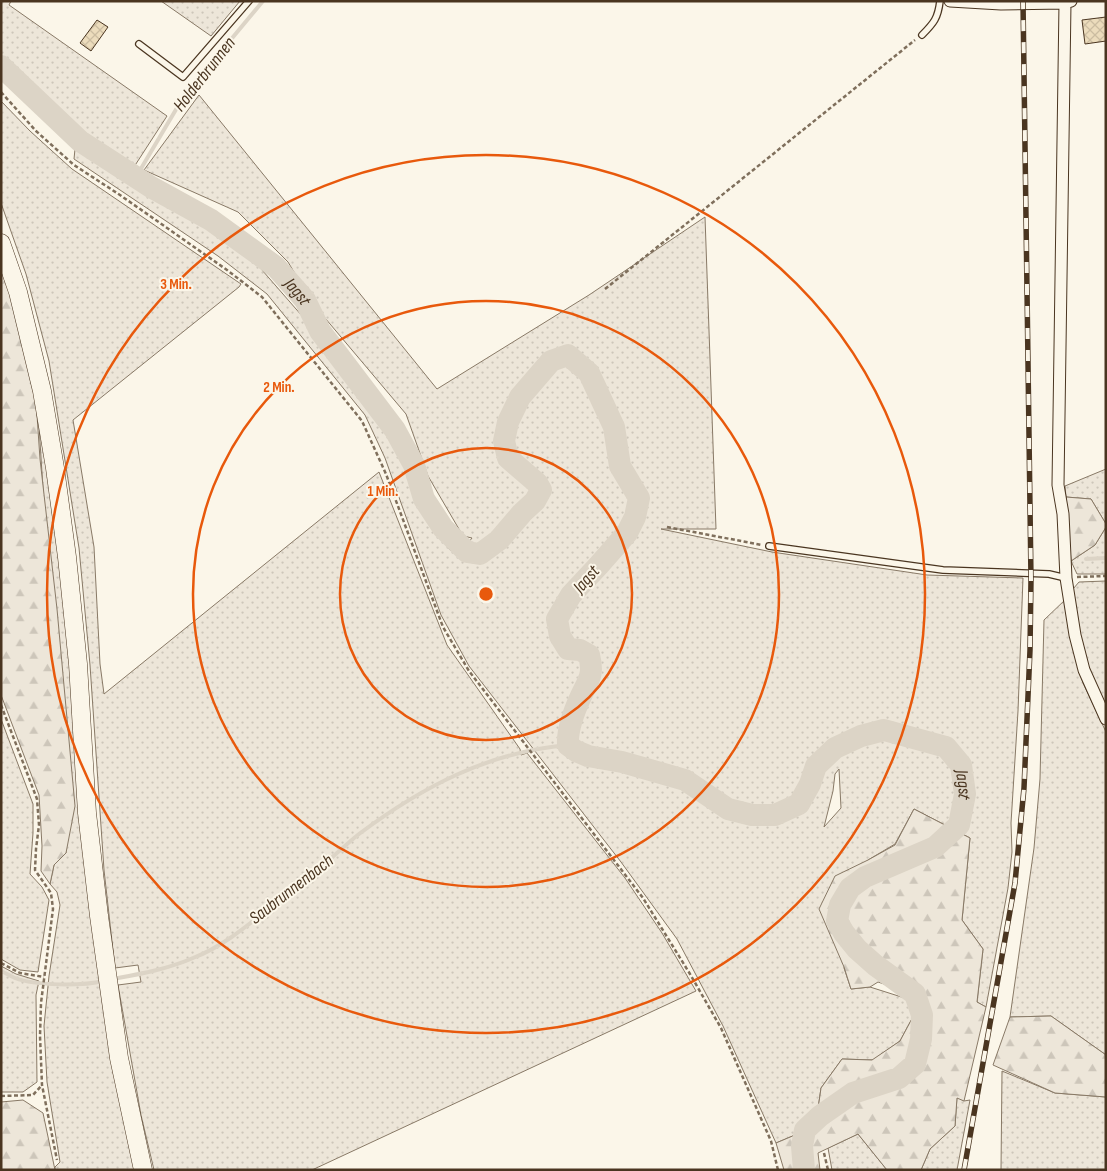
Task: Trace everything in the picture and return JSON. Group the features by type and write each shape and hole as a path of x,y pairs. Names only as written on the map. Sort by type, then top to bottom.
{"main road":[{"path":"1,243 18,292 40,382 55,468 77,654 87,812 98,916 119,1058 143,1170"}],"street":[{"path":"950,1 1001,4 1068,2 1058,485 1063,514 1066,578 1075,635 1084,670 1106,719"}],"lane":[{"path":"139,44 183,76 249,1"},
{"path":"922,35 933,25 938,14 940,1"},
{"path":"769,546 934,569 1049,574 1066,578"}],"path":[{"path":"605,290 922,35"},
{"path":"1,92 36,131 74,165 227,270 262,297 362,422 386,474 443,627 469,670 643,898 721,1028 771,1141 778,1170"},
{"path":"668,527 769,546"},
{"path":"1066,578 1106,576"},
{"path":"1,705 37,799 39,825 35,870 51,893 53,909 41,1003 40,1036 42,1085 57,1160"},
{"path":"1,963 20,973 44,977"},
{"path":"1,1096 33,1095 42,1085"},
{"path":"824,1153 828,1170"}],"green space":[{"path":"1,1 11,1 9,5 167,116 132,170 82,137 1,55"},
{"path":"161,1 240,1 211,36"},
{"path":"199,95 437,389 589,295 705,217 716,529 661,529 772,552 927,575 1023,578 1018,711 1011,823 1012,852 1008,888 986,1007 977,1002 983,949 962,920 970,838 914,809 895,844 868,860 844,968 851,989 870,987 911,1000 915,1013 900,1041 873,1060 842,1059 821,1088 818,1109 795,1135 776,1143 723,1026 677,939 621,862 469,666 441,615 385,458 365,415 267,294 218,256 74,159 75,149 165,204 256,256 262,270 303,317 391,435 424,505 431,525 450,550 461,552 472,538 463,536 428,476 406,414 314,305 288,262 238,212 144,170","holes":["839,769 841,808 824,827 835,774"]},
{"path":"1,101 30,131 72,169 241,284 73,420 94,547 100,664 104,694 379,472 447,645 520,749 521,755 527,753 625,878 662,933 696,991 312,1170 154,1170 141,1115 118,985 141,982 138,965 115,968 104,870 90,665 79,548 49,361 26,274 1,203"},
{"path":"1,264 8,283 35,386 40,459 57,609 75,806 66,853 54,865 50,884 41,871 42,846 39,795 1,695"},
{"path":"38,410 46,456 139,1170 55,1170 55,1167 60,1162 47,1082 44,1026 49,976 60,905 57,892 50,884 54,865 66,853"},
{"path":"1106,469 1106,524 1091,499 1066,497 1065,486"},
{"path":"1066,497 1091,499 1106,524 1095,545 1071,561"},
{"path":"1106,527 1106,574 1077,574 1071,561 1095,545"},
{"path":"1106,581 1106,710 1094,684 1079,635 1073,589 1079,582"},
{"path":"1066,599 1073,647 1083,683 1106,732 1106,1055 1051,1016 1010,1017 1034,848 1040,779 1044,620"},
{"path":"1,719 33,804 30,874 42,887 49,900 38,972 20,970 1,959"},
{"path":"914,809 970,838 962,920 983,949 977,1002 986,1007 964,1101 957,1098 955,1126 930,1149 921,1170 887,1170 858,1134 818,1153 820,1170 784,1170 776,1143 795,1135 818,1109 821,1088 842,1059 872,1060 900,1041 915,1013 919,996 878,982 870,987 851,989 844,967 819,909 835,876 895,845"},
{"path":"1,966 16,974 39,981 36,995 37,1082 23,1092 1,1092"},
{"path":"1051,1016 1106,1055 1106,1097 1055,1093 993,1065 1010,1017"},
{"path":"1002,1071 1055,1093 1106,1097 1106,1170 1001,1170"},
{"path":"957,1097 964,1101 970,1100 957,1170 921,1170 930,1149 955,1126"},
{"path":"23,1100 43,1113 55,1170 1,1170 1,1102"},
{"path":"858,1134 887,1170 832,1170 828,1148"}],"building":[{"path":"1106,17 1106,41 1085,44 1082,20"},
{"path":"97,20 108,27 91,51 80,43"}],"waterway":[{"name":"Holderbrunnen","path":"136,177 184,96 263,1"},
{"name":"Jagst","path":"1,66 80,141 151,187 211,220 276,267 305,300 320,331 395,430 414,465 424,499 443,528 467,552 480,554 499,540 535,501 541,490 537,483 508,458 504,441 508,422 520,397 551,361 568,355 589,373 614,427 620,466 639,498 635,517 627,533 571,595 557,619 560,636 568,649 580,650 589,655 591,667 590,677 576,707 569,733 568,745 576,751 588,756 622,762 685,780 728,809 752,815 775,815 799,804 810,784 816,766 835,748 861,736 884,730 946,747 961,765 965,794 959,825 935,847 865,877 850,888 840,905 837,921 857,949 875,965 915,994 922,1015 921,1039 915,1064 899,1078 853,1093 820,1116 805,1130 802,1146 804,1170"},
{"path":"1086,559 1106,558"},
{"name":"Saubrunnenbach","path":"113,979 174,965 216,947 239,932 299,885 359,834 407,801 457,774 510,755 568,745"},
{"name":"Saubrunnenbach","path":"1,971 15,978 35,983 72,984 104,981"}],"railway":[{"path":"964,1170 1015,883 1024,788 1031,579 1023,1"}]}
